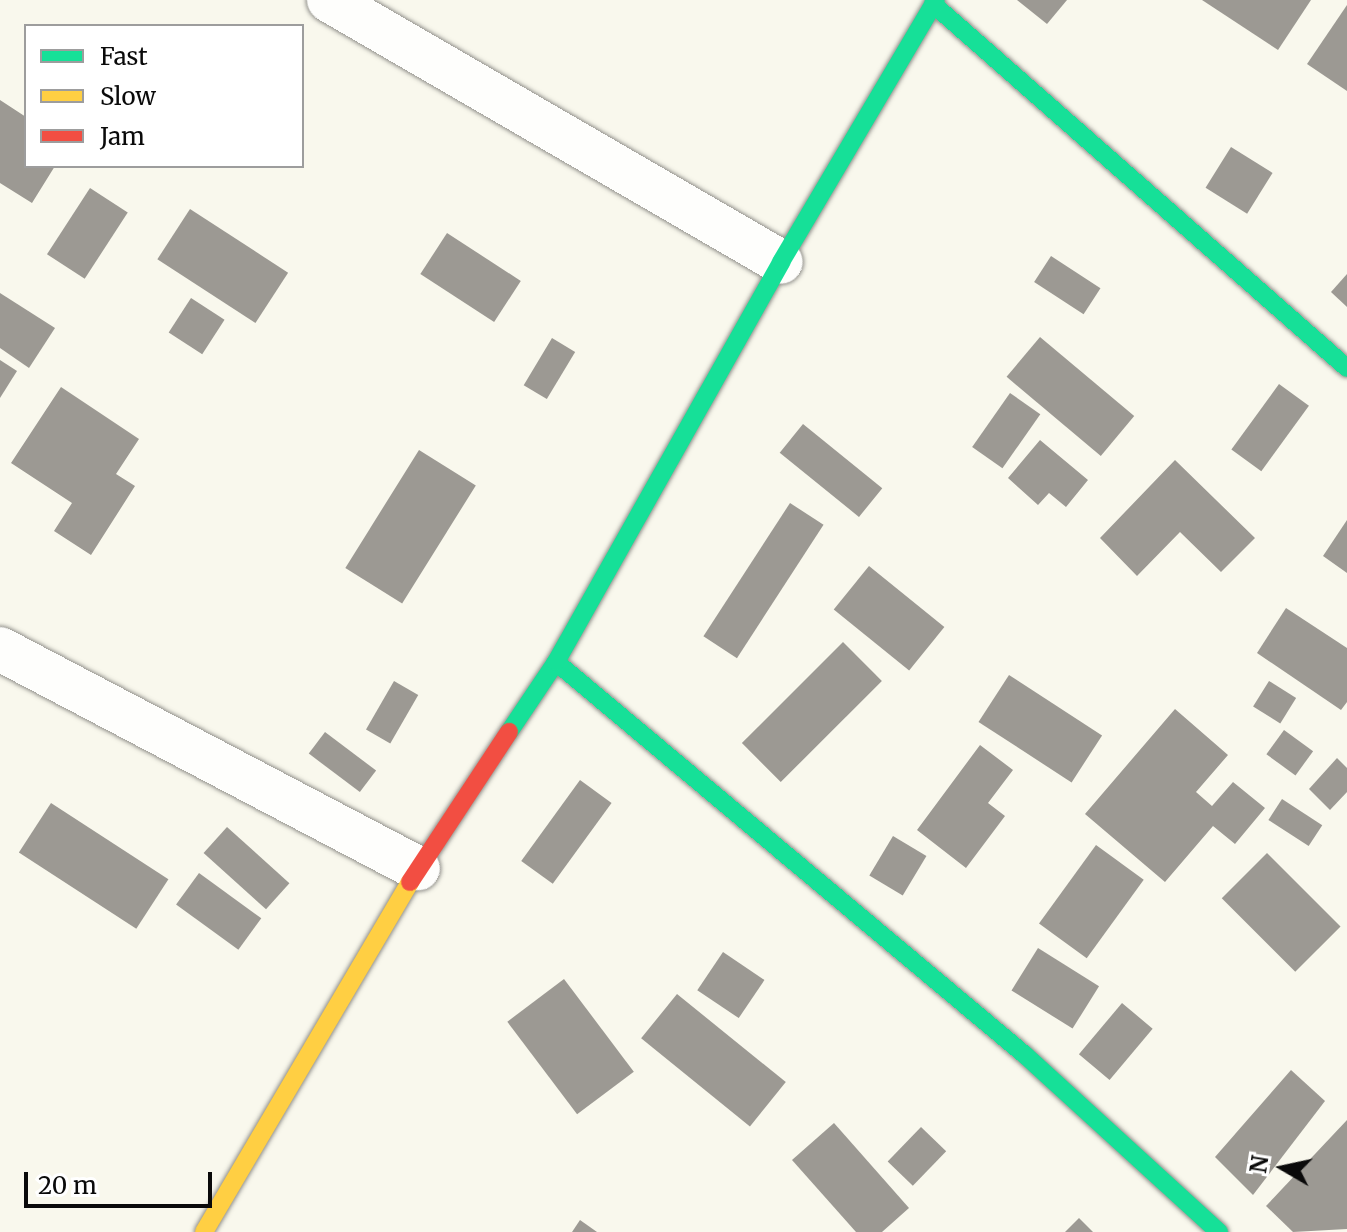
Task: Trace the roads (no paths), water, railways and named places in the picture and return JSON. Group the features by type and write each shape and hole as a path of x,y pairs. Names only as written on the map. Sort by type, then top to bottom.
{"street":[{"path":"329,0 781,262"},
{"path":"204,1232 418,868 556,662 781,262 934,2 1347,368"},
{"path":"0,649 418,868"},
{"path":"556,662 1025,1055 1219,1232"}]}
